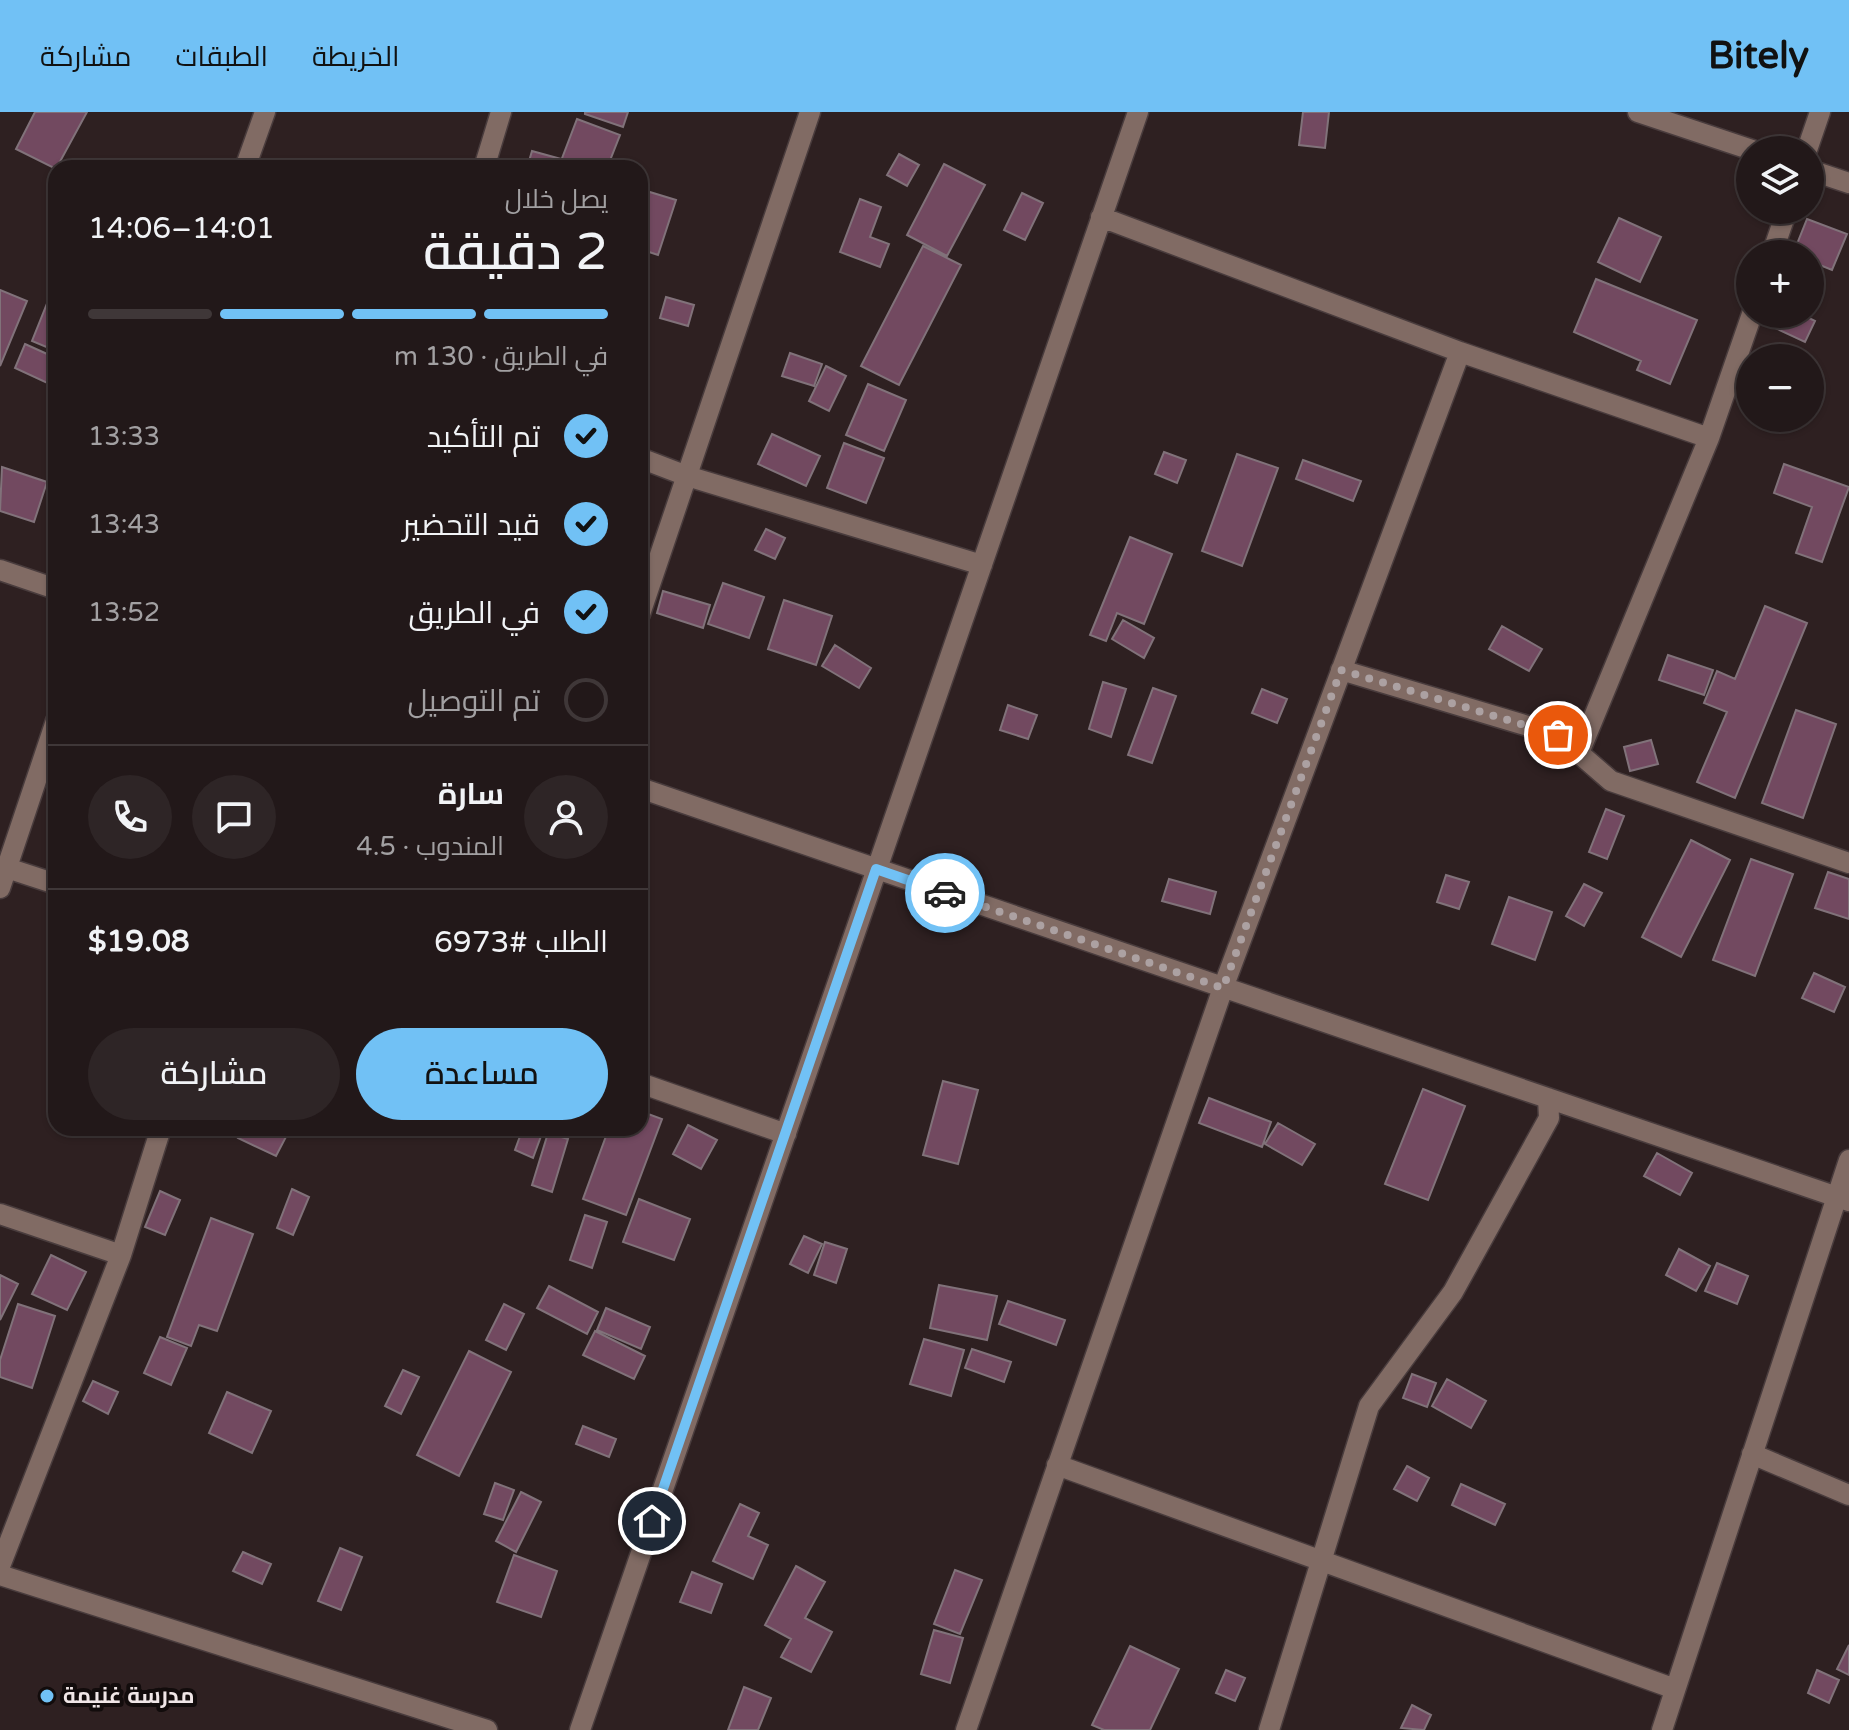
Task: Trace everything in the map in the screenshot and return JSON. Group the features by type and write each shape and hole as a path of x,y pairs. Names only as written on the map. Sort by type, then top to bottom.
{"street":[{"path":"248,160 265,112"},
{"path":"486,160 501,112"},
{"path":"648,591 810,112"},
{"path":"580,1730 1138,112"},
{"path":"1638,112 1736,145"},
{"path":"1812,136 1820,112"},
{"path":"1824,175 1849,183"},
{"path":"1101,217 1460,352 1709,438"},
{"path":"1579,753 1709,438 1747,328"},
{"path":"966,1730 1223,988 1460,352"},
{"path":"648,461 687,476 982,565"},
{"path":"0,570 48,586"},
{"path":"1341,670 1558,735 1611,781 1849,863"},
{"path":"0,888 48,745"},
{"path":"648,791 1843,1199"},
{"path":"7,868 48,881"},
{"path":"648,1086 786,1134"},
{"path":"1269,1730 1369,1406 1453,1292 1549,1118 1548,1098"},
{"path":"0,1566 121,1255 158,1136"},
{"path":"1662,1730 1752,1454 1843,1199 1849,1160"},
{"path":"0,1214 121,1255"},
{"path":"1752,1454 1849,1495"},
{"path":"1057,1465 1675,1689"},
{"path":"0,1575 487,1730"}],"building":[{"path":"35,112 87,112 61,160 48,160 48,165 16,149"},
{"path":"585,112 628,112 623,127"},
{"path":"1303,112 1329,112 1325,148 1299,145"},
{"path":"577,119 620,135 610,160 561,160"},
{"path":"532,151 561,159 561,160 529,160"},
{"path":"899,154 919,165 907,186 887,175"},
{"path":"944,164 985,185 947,256 907,235"},
{"path":"648,191 676,200 658,255 648,252"},
{"path":"1022,193 1043,203 1025,240 1004,230"},
{"path":"860,199 881,207 870,237 889,244 880,267 840,252"},
{"path":"1619,218 1661,237 1640,282 1598,262"},
{"path":"1805,224 1820,224 1847,234 1832,270 1824,267 1824,240 1799,240"},
{"path":"923,246 961,265 899,385 861,366"},
{"path":"1596,279 1697,320 1670,384 1637,370 1641,361 1574,332"},
{"path":"0,290 27,301 0,366"},
{"path":"666,297 694,305 688,326 660,318"},
{"path":"48,301 48,348 32,341"},
{"path":"1775,328 1812,328 1805,342"},
{"path":"25,344 48,354 48,383 15,368"},
{"path":"790,353 822,364 814,386 782,376"},
{"path":"826,366 846,376 829,411 809,401"},
{"path":"868,384 906,400 884,451 846,435"},
{"path":"772,434 820,456 806,486 758,464"},
{"path":"844,443 884,458 866,503 827,488"},
{"path":"1164,452 1186,460 1177,483 1155,474"},
{"path":"1237,454 1278,468 1242,566 1202,551"},
{"path":"1303,460 1361,481 1353,501 1296,479"},
{"path":"1784,464 1849,487 1822,562 1796,553 1812,507 1774,493"},
{"path":"2,467 47,482 34,522 0,511"},
{"path":"766,529 785,538 775,559 755,550"},
{"path":"1130,537 1172,554 1144,624 1117,613 1106,641 1090,635"},
{"path":"723,583 764,597 749,638 708,624"},
{"path":"663,591 710,605 703,628 657,613"},
{"path":"784,600 832,616 816,665 768,649"},
{"path":"1765,606 1807,623 1735,798 1697,782 1727,712 1704,703 1717,671 1735,679"},
{"path":"1123,620 1154,638 1144,658 1112,639"},
{"path":"1502,626 1542,649 1529,671 1489,649"},
{"path":"835,645 871,668 859,688 822,666"},
{"path":"1668,655 1713,670 1704,695 1659,680"},
{"path":"1103,682 1126,689 1111,737 1089,729"},
{"path":"1153,688 1176,696 1152,763 1128,755"},
{"path":"1262,689 1287,699 1277,723 1252,713"},
{"path":"1008,705 1037,715 1028,739 1000,730"},
{"path":"1796,710 1836,724 1803,818 1762,803"},
{"path":"1651,740 1658,764 1630,771 1624,747"},
{"path":"1606,809 1624,816 1607,859 1589,852"},
{"path":"1691,840 1730,860 1681,957 1642,937"},
{"path":"1751,859 1793,874 1755,976 1713,960"},
{"path":"1828,872 1849,879 1849,919 1815,908"},
{"path":"1446,875 1469,882 1459,909 1437,902"},
{"path":"1169,879 1216,892 1210,914 1162,901"},
{"path":"1584,884 1602,893 1584,926 1566,916"},
{"path":"1509,897 1552,912 1535,960 1492,944"},
{"path":"1814,973 1845,987 1834,1012 1802,998"},
{"path":"943,1081 978,1090 958,1164 923,1155"},
{"path":"1423,1089 1465,1106 1428,1200 1385,1184"},
{"path":"1209,1098 1271,1122 1262,1147 1199,1123"},
{"path":"648,1114 662,1119 626,1215 583,1199 606,1136 648,1136"},
{"path":"1278,1123 1315,1144 1302,1165 1265,1144"},
{"path":"688,1125 717,1140 701,1169 673,1154"},
{"path":"239,1136 286,1136 276,1156"},
{"path":"520,1136 541,1136 533,1158 515,1150"},
{"path":"547,1136 568,1139 552,1192 532,1185"},
{"path":"1657,1153 1692,1173 1680,1195 1644,1176"},
{"path":"292,1189 309,1197 293,1235 277,1228"},
{"path":"160,1191 180,1200 165,1235 145,1227"},
{"path":"639,1199 690,1219 674,1260 623,1242"},
{"path":"585,1215 607,1222 592,1268 570,1260"},
{"path":"211,1218 253,1234 217,1331 199,1325 191,1346 167,1337"},
{"path":"804,1236 822,1244 808,1273 790,1264"},
{"path":"825,1242 847,1249 836,1283 814,1275"},
{"path":"1679,1249 1710,1266 1696,1291 1666,1275"},
{"path":"51,1255 86,1272 67,1310 32,1294"},
{"path":"1717,1263 1748,1276 1737,1304 1705,1291"},
{"path":"0,1275 18,1284 0,1320"},
{"path":"939,1285 997,1296 987,1340 930,1328"},
{"path":"549,1286 598,1312 587,1334 537,1308"},
{"path":"1008,1301 1065,1320 1056,1345 999,1324"},
{"path":"18,1304 55,1316 32,1388 0,1377 0,1360"},
{"path":"504,1304 524,1314 506,1350 486,1340"},
{"path":"606,1308 650,1327 641,1349 597,1330"},
{"path":"595,1331 645,1356 634,1379 583,1355"},
{"path":"160,1337 187,1348 171,1385 144,1373"},
{"path":"924,1339 964,1350 951,1396 910,1384"},
{"path":"972,1349 1011,1362 1004,1382 965,1368"},
{"path":"469,1351 511,1372 459,1476 417,1455"},
{"path":"403,1370 419,1377 401,1414 385,1406"},
{"path":"1412,1374 1436,1383 1427,1407 1403,1398"},
{"path":"1447,1379 1486,1401 1471,1428 1432,1406"},
{"path":"93,1381 118,1392 108,1414 83,1401"},
{"path":"227,1392 271,1411 252,1453 209,1433"},
{"path":"583,1426 616,1439 609,1457 576,1444"},
{"path":"1407,1466 1429,1478 1417,1501 1394,1489"},
{"path":"495,1483 514,1490 503,1520 484,1514"},
{"path":"1461,1484 1505,1504 1495,1525 1452,1505"},
{"path":"521,1492 541,1502 516,1552 496,1541"},
{"path":"740,1504 759,1513 748,1536 768,1545 753,1579 713,1561"},
{"path":"340,1548 362,1557 341,1610 318,1601"},
{"path":"243,1552 271,1564 262,1584 233,1571"},
{"path":"514,1555 557,1571 541,1617 497,1602"},
{"path":"796,1566 825,1582 805,1618 832,1632 811,1672 781,1657 791,1639 765,1625"},
{"path":"955,1570 982,1580 960,1634 934,1624"},
{"path":"692,1572 722,1584 711,1613 680,1602"},
{"path":"934,1630 963,1638 950,1683 921,1674"},
{"path":"1849,1645 1849,1675 1837,1669"},
{"path":"1130,1646 1179,1669 1150,1730 1104,1730 1092,1725"},
{"path":"1226,1670 1245,1678 1235,1701 1216,1693"},
{"path":"1817,1670 1839,1680 1829,1703 1808,1693"},
{"path":"744,1687 771,1698 758,1730 728,1730"},
{"path":"1412,1705 1431,1715 1424,1730 1401,1728"}],"way so far":[{"path":"945,893 1223,988 1341,670 1558,735"}],"place":[{"name":"مدرسة غنيمة","path":"47,1696"}],"route":[{"path":"652,1521 876,869 945,893"}]}
